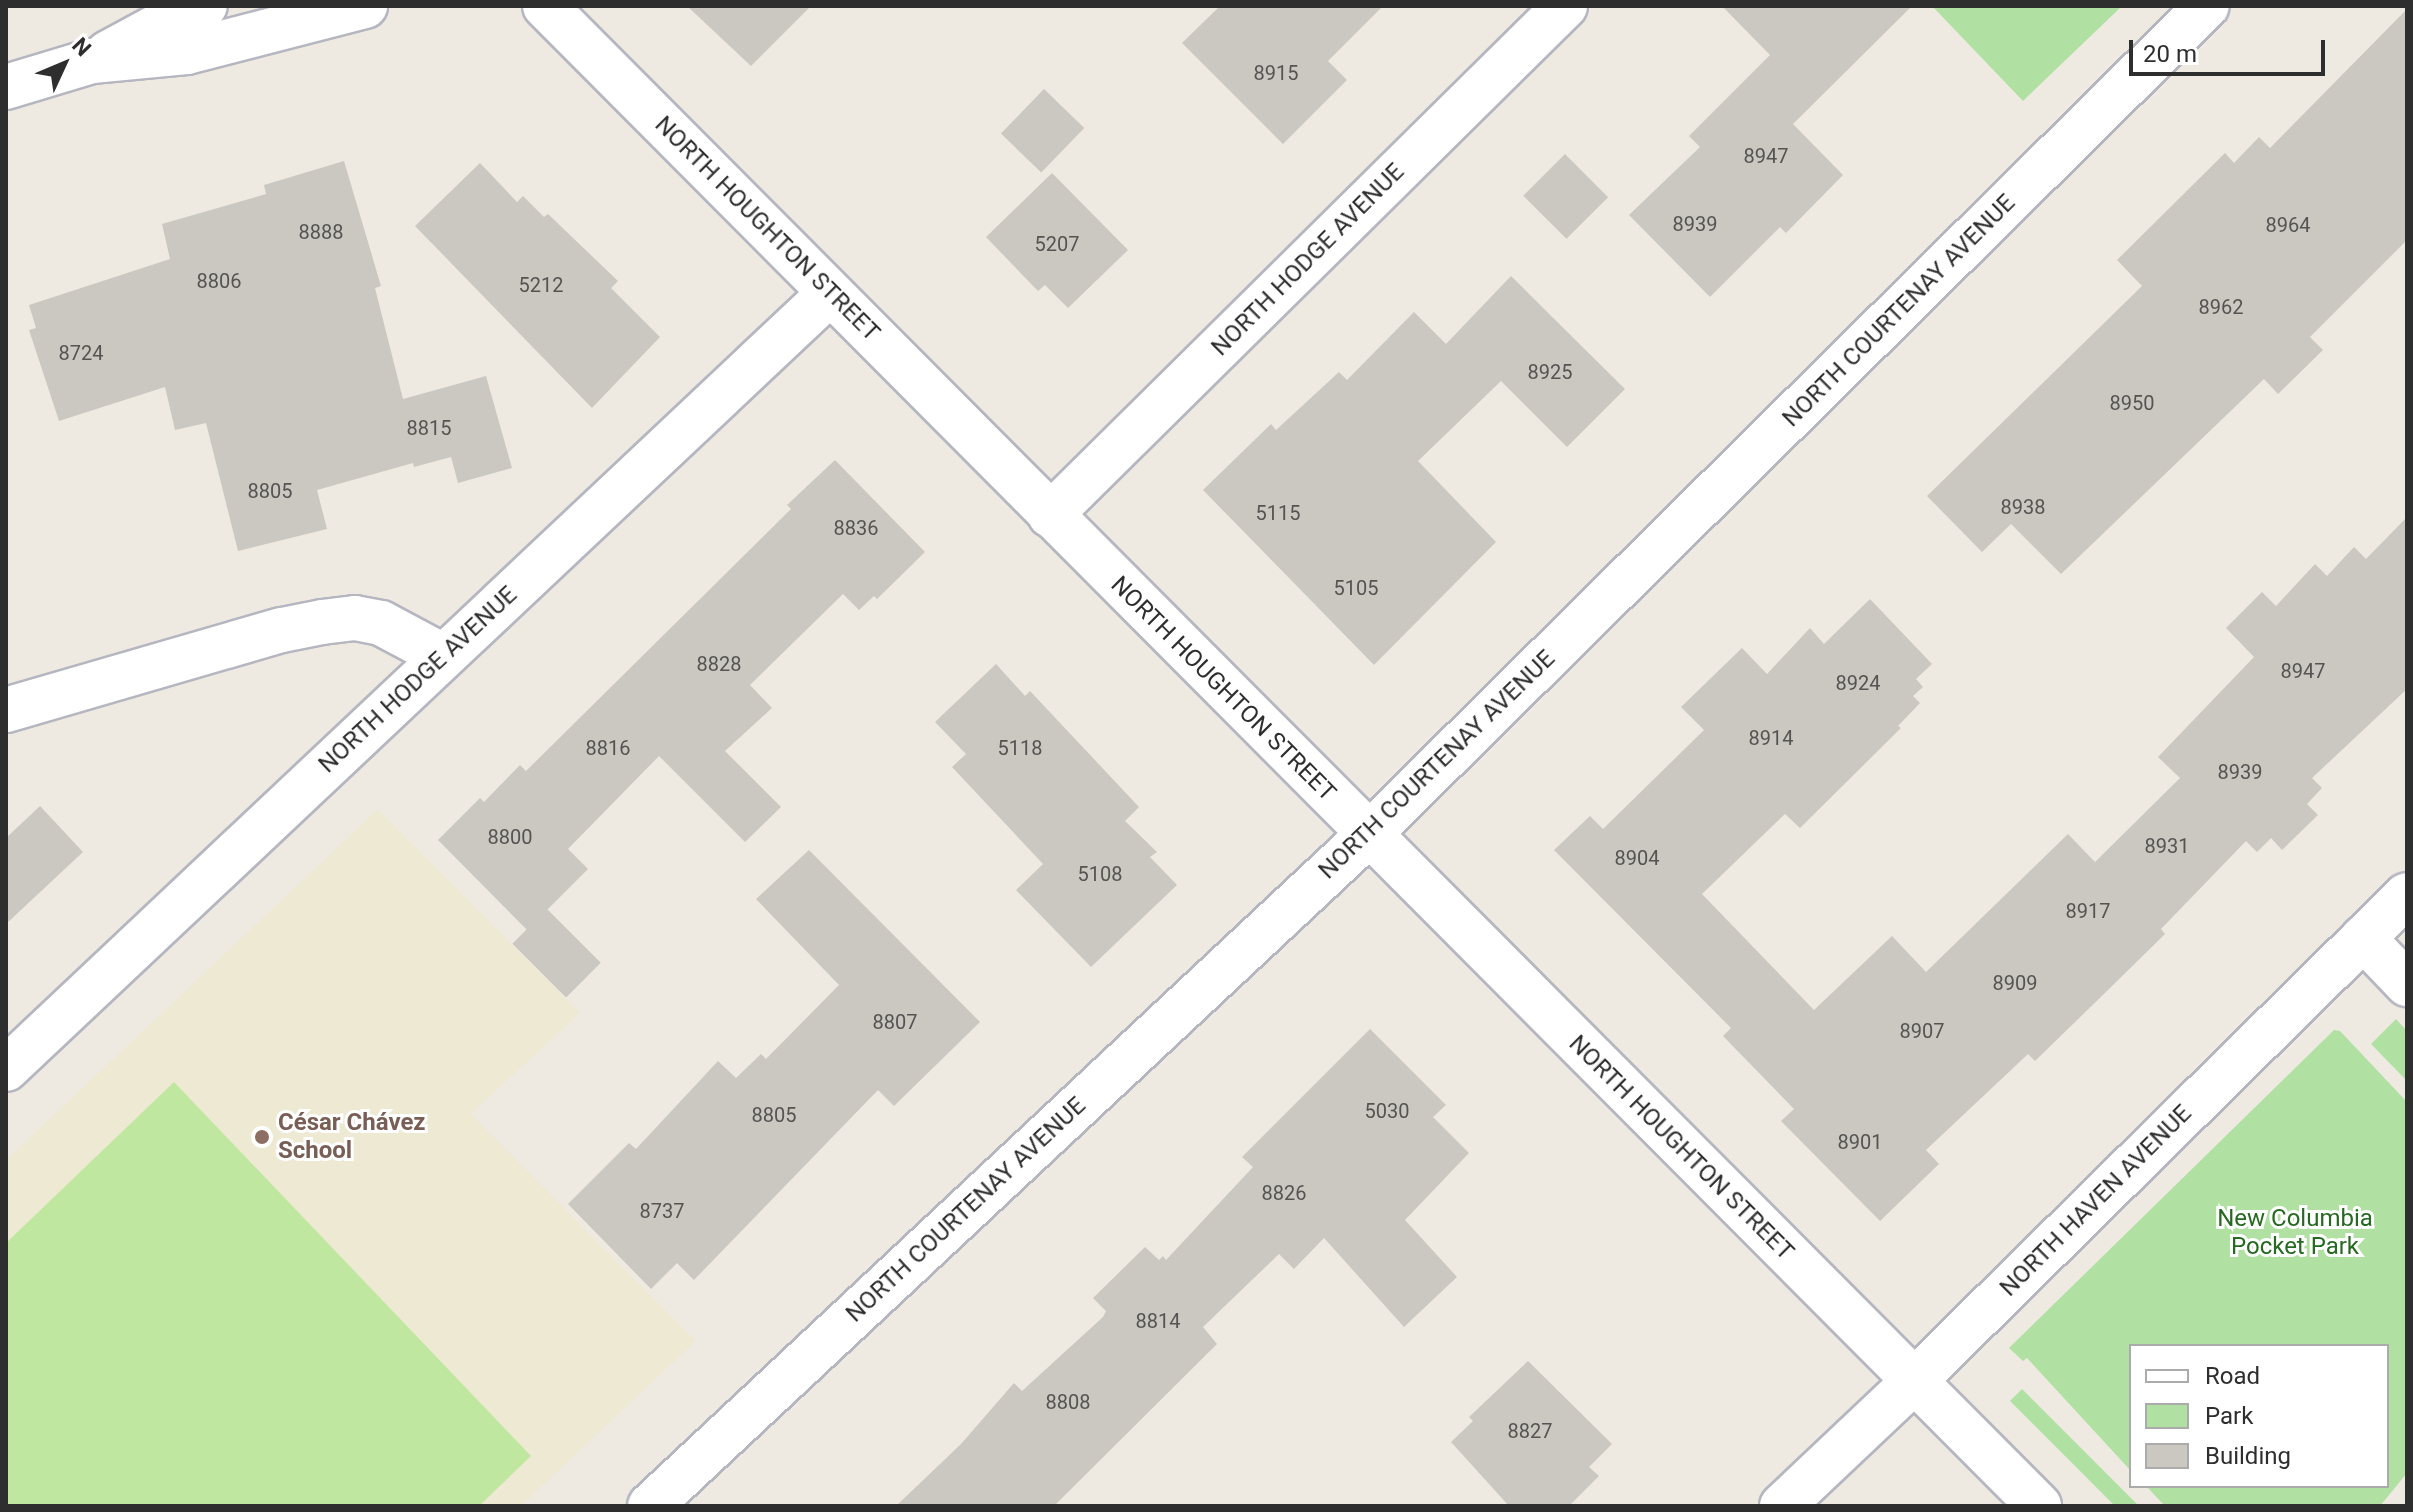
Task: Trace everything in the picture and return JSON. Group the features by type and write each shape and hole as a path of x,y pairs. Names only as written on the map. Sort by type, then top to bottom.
{"street":[{"path":"6,87 92,61 173,18 205,6"},
{"path":"92,61 187,52 365,6"},
{"name":"NORTH HOUGHTON STREET","path":"545,6 2039,1506"},
{"name":"NORTH HODGE AVENUE","path":"1050,515 1565,6"},
{"name":"NORTH COURTENAY AVENUE","path":"650,1506 1368,835 2207,6"},
{"name":"NORTH HODGE AVENUE","path":"6,1069 830,293"},
{"path":"6,710 282,630 344,620 381,623 443,656"},
{"name":"NORTH HAVEN AVENUE","path":"1782,1506 1914,1381 2407,895"},
{"path":"2363,938 2407,984"}],"shaded area":[{"name":"César Chávez School","path":"378,809 580,1013 471,1114 696,1341 521,1506 6,1506 6,1160"}],"green space":[{"path":"1932,6 2122,6 2023,101"},
{"path":"2396,1019 2407,1031 2407,1081 2371,1044"},
{"name":"New Columbia Pocket Park","path":"2334,1030 2340,1031 2407,1102 2407,1473 2380,1506 2165,1506 2148,1488 2389,1488 2389,1344 2129,1344 2129,1469 2027,1358 2023,1361 2009,1348"},
{"path":"174,1082 531,1456 479,1506 6,1506 6,1243"},
{"path":"2022,1389 2138,1505 2115,1506 2010,1401"}],"building":[{"path":"687,6 811,6 751,66"},
{"path":"1220,6 1383,6 1328,61 1347,80 1283,144 1182,43"},
{"path":"1722,6 1912,6 1793,124 1843,175 1786,233 1780,227 1710,297 1629,215 1700,147 1689,136 1770,55"},
{"path":"2407,9 2407,240 2310,337 2323,350 2278,394 2264,379 2061,574 2011,524 1982,552 1927,496 2142,286 2117,260 2225,153 2234,163 2259,137 2270,148"},
{"path":"1044,89 1084,128 1041,172 1001,134"},
{"path":"1565,154 1608,197 1566,239 1523,196"},
{"path":"344,161 381,286 375,288 403,399 486,376 512,468 458,483 451,457 414,467 413,463 317,490 327,529 238,551 206,423 175,430 165,387 59,421 29,330 36,328 29,305 170,259 162,224 266,194 264,185"},
{"path":"480,163 517,202 523,196 544,217 548,214 618,281 611,288 660,337 592,408 415,226"},
{"path":"1052,173 1128,250 1068,308 1045,285 1038,291 986,237"},
{"path":"1511,276 1625,389 1567,447 1501,381 1418,461 1496,542 1374,665 1203,490 1271,424 1276,430 1339,372 1347,380 1414,312 1446,344"},
{"path":"835,460 925,552 877,599 874,596 859,610 843,594 750,685 772,708 725,751 781,807 745,842 659,756 568,849 588,869 527,930 438,840 480,798 484,802 520,765 526,771 791,509 787,505"},
{"path":"2407,517 2407,689 2312,778 2322,788 2307,804 2318,815 2282,850 2271,838 2257,852 2246,841 2161,929 2165,934 2035,1061 2028,1054 1926,1150 1939,1164 1880,1221 1781,1121 1794,1109 1723,1036 1731,1028 1554,850 1590,816 1603,829 1704,730 1681,707 1742,648 1767,674 1810,628 1824,644 1870,599 1932,664 1916,679 1923,687 1913,696 1920,703 1898,726 1901,728 1800,828 1785,814 1702,894 1814,1010 1892,936 1926,972 2068,834 2095,862 2180,778 2158,757 2254,657 2226,628 2262,592 2276,606 2315,564 2327,576 2354,547 2366,559"},
{"path":"996,664 1025,696 1030,691 1139,807 1125,821 1157,852 1150,857 1177,885 1091,967 1016,890 1043,864 952,767 966,754 935,722"},
{"path":"40,806 83,852 6,924 6,838"},
{"path":"809,850 980,1022 894,1106 878,1090 694,1280 677,1263 651,1289 568,1204 629,1143 636,1149 718,1061 736,1078 761,1054 766,1059 839,985 756,899"},
{"path":"547,909 601,963 566,997 512,944"},
{"path":"1370,1029 1446,1105 1433,1117 1469,1153 1405,1220 1457,1277 1404,1327 1324,1238 1294,1269 1279,1254 1203,1327 1217,1344 1054,1506 896,1506 961,1444 1014,1383 1022,1391 1103,1317 1106,1311 1093,1298 1145,1247 1159,1260 1163,1256 1166,1260 1253,1167 1242,1157"},
{"path":"1528,1361 1612,1444 1589,1467 1599,1476 1569,1506 1509,1506 1451,1442 1473,1421 1469,1417"}],"place":[{"name":"César Chávez School","path":"262,1137"}]}
